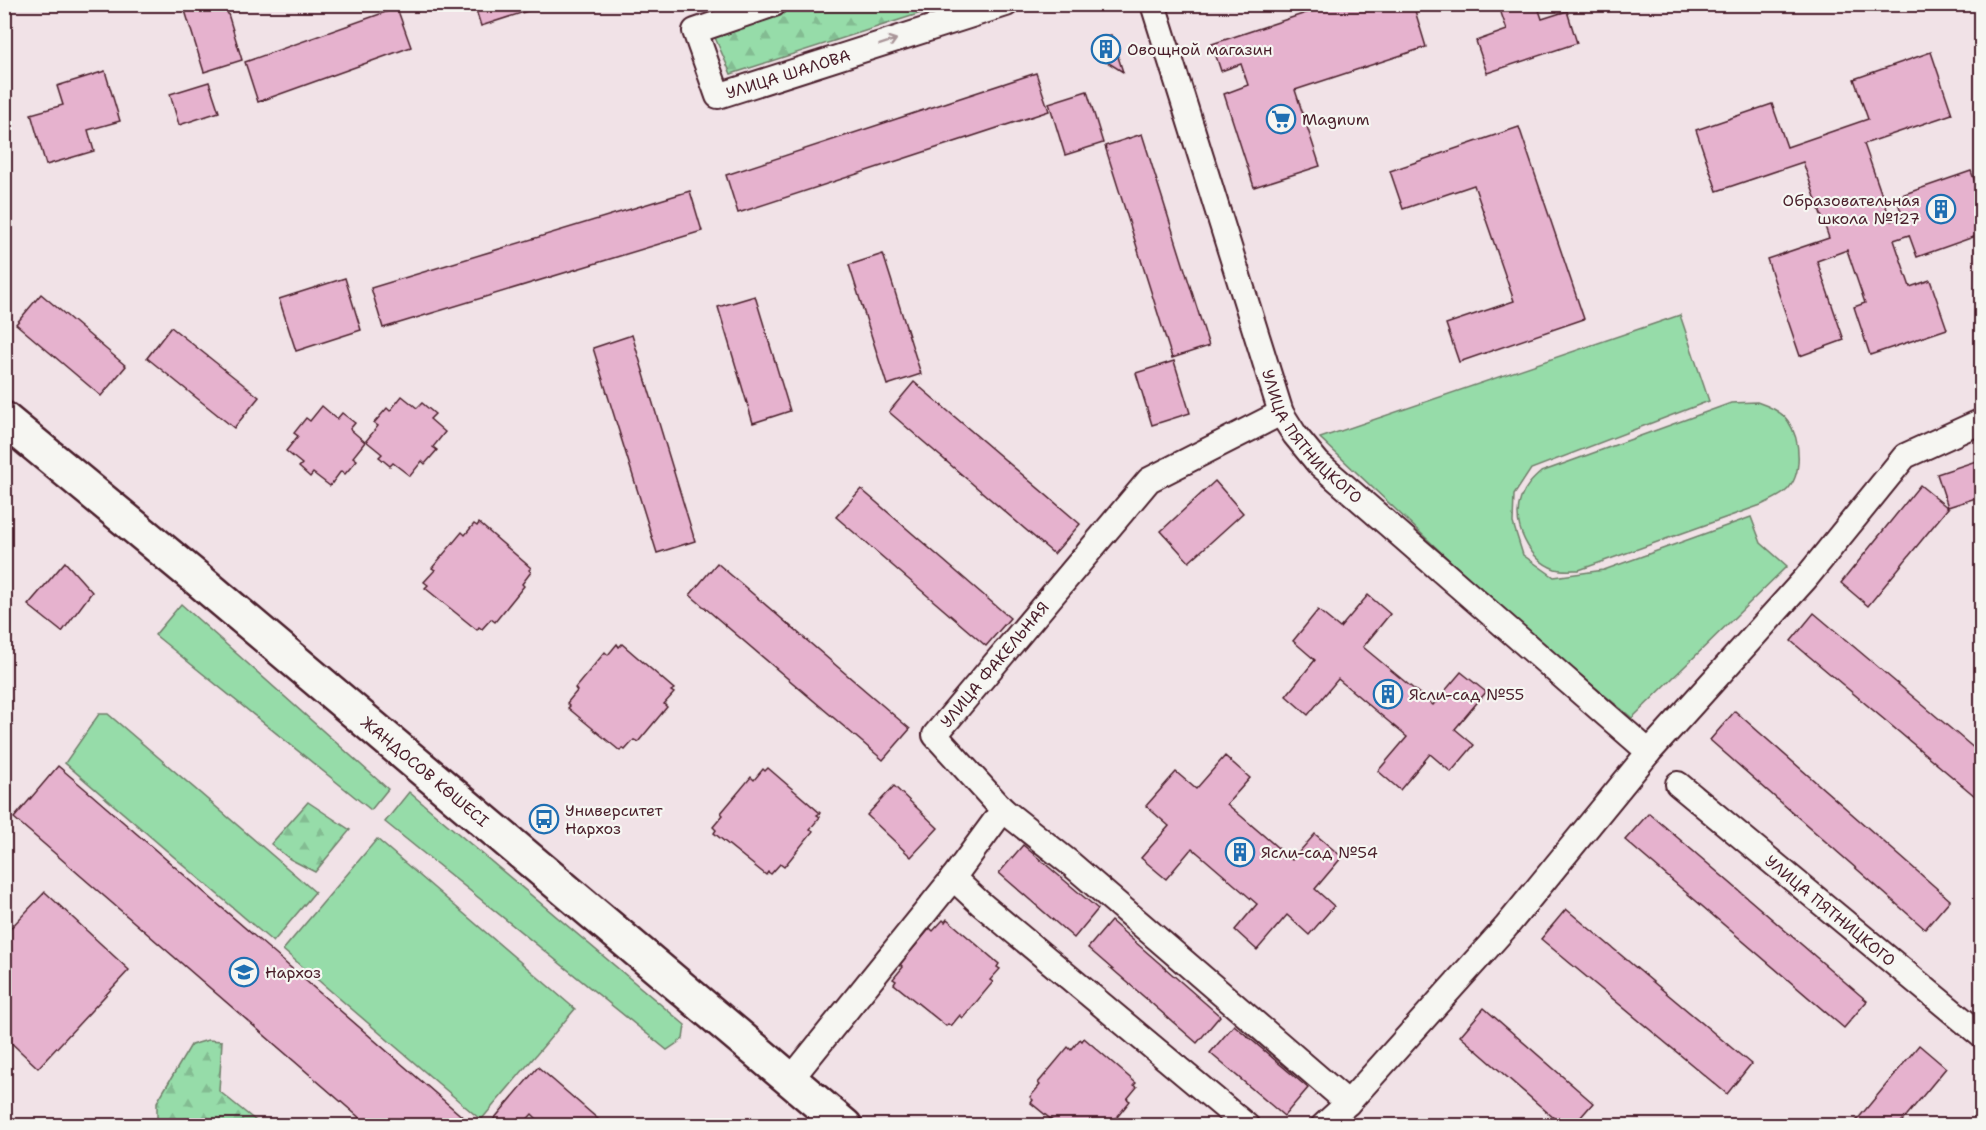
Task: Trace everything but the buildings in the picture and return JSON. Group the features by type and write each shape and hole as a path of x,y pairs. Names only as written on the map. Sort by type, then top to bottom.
{"main road":[{"name":"ЖАНДОСОВ КӨШЕСІ","path":"4,419 200,581 845,1125"}],"street":[{"name":"УЛИЦА ШАЛОВА","path":"774,4 695,31 718,96 1006,4"},
{"name":"УЛИЦА ПЯТНИЦКОГО","path":"1153,4 1281,413 1295,435 1318,463 1649,752"},
{"name":"УЛИЦА ФАКЕЛЬНАЯ","path":"1003,810 935,735 1149,480 1281,413"},
{"path":"1323,1125 1348,1103 1506,927 1649,752 1806,578 1905,456 1982,421"},
{"name":"УЛИЦА ПЯТНИЦКОГО","path":"1678,784 1982,1036"},
{"path":"791,1079 953,878 1003,810 1071,864 1348,1103"},
{"path":"953,878 1247,1125"}],"green space":[{"path":"806,5 946,5 731,74 713,33"},
{"path":"1680,315 1709,401 1531,469 1514,495 1513,523 1523,555 1554,577 1604,570 1751,517 1761,543 1787,566 1632,718 1499,607 1320,438"},
{"path":"1757,402 1782,414 1796,438 1798,467 1792,484 1781,495 1761,505 1579,570 1555,569 1537,558 1524,540 1518,519 1521,498 1541,472 1731,403"},
{"path":"181,604 388,789 371,810 155,635"},
{"path":"99,714 108,714 315,892 273,942 65,763"},
{"path":"409,792 685,1025 683,1039 667,1050 385,822"},
{"path":"308,802 350,830 315,872 290,859 271,844"},
{"path":"377,839 575,1009 481,1120 283,950"},
{"path":"208,1040 222,1041 219,1091 261,1125 160,1126 157,1123 157,1102 191,1045"}],"place":[{"name":"Овощной магазин","path":"1106,49"},
{"name":"Magnum","path":"1281,119"},
{"name":"Образовательная школа №127","path":"1941,209"},
{"name":"Ясли-сад №55","path":"1388,694"},
{"name":"Университет Нархоз","path":"544,819"},
{"name":"Ясли-сад №54","path":"1240,852"},
{"name":"Нархоз","path":"244,972"}]}
